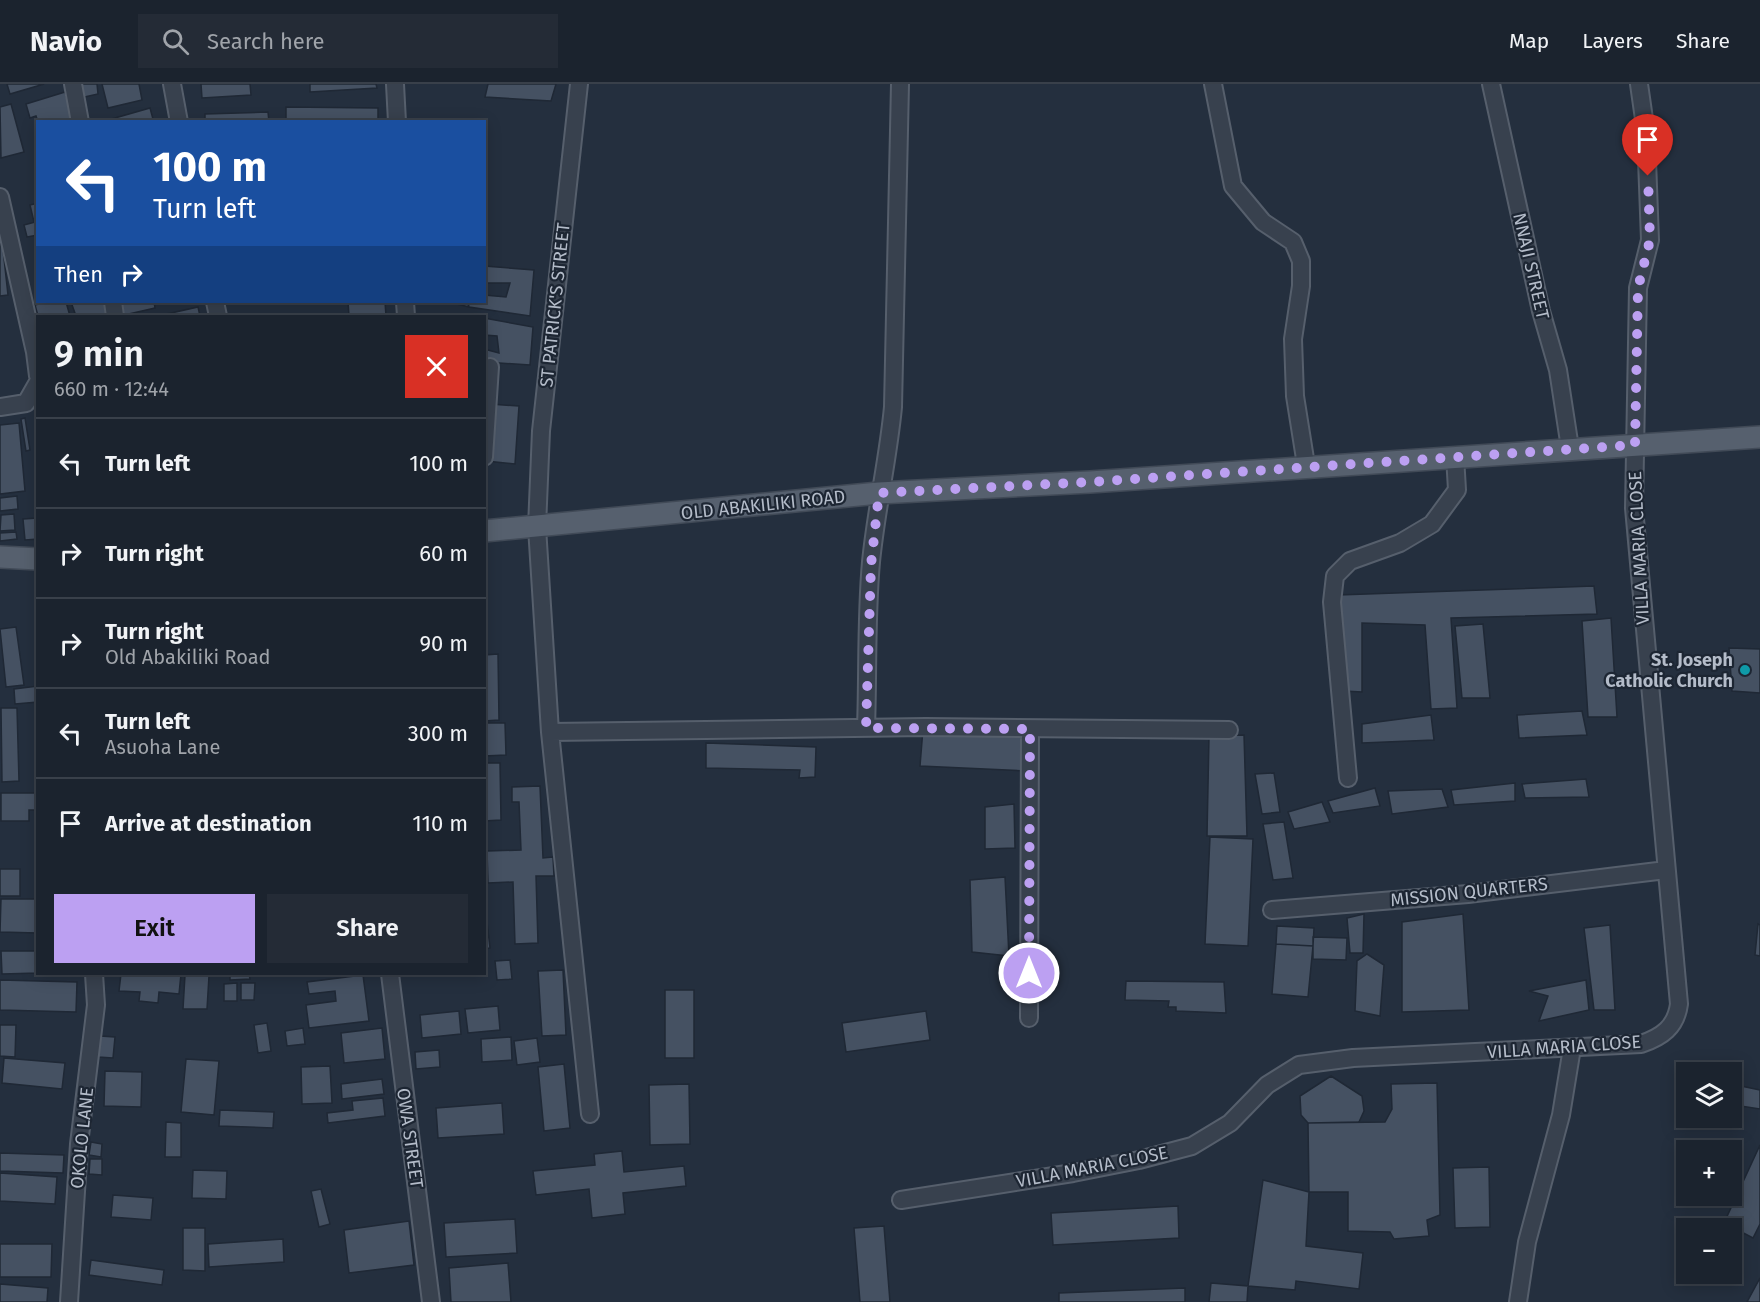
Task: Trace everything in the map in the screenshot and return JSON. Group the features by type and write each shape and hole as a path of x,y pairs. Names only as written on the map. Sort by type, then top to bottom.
{"main road":[{"name":"OLD ABAKILIKI ROAD","path":"486,531 879,493 1090,482 1306,465 1760,437"},
{"path":"0,557 36,559"}],"street":[{"path":"74,84 80,120"},
{"path":"172,84 179,120"},
{"path":"395,84 397,120"},
{"name":"ST PATRICK'S STREET","path":"579,84 541,431 537,527 550,732 590,1114"},
{"path":"866,728 871,565 879,493 889,456 893,407 900,84"},
{"path":"1213,84 1233,186 1263,222 1293,242 1301,261 1301,286 1293,339 1296,406 1306,465"},
{"name":"NNAJI STREET","path":"1491,84 1540,311 1558,370 1570,448"},
{"name":"VILLA MARIA CLOSE","path":"901,1200 1073,1173 1192,1146 1230,1123 1267,1085 1299,1065 1353,1058 1641,1044 1658,1038 1672,1026 1678,1004 1634,508 1638,288 1650,240 1646,133 1639,84"},
{"path":"0,197 36,360"},
{"path":"486,427 490,367"},
{"path":"0,407 32,402"},
{"path":"1347,778 1332,602 1335,576 1350,561 1400,543 1432,524 1457,490 1455,456"},
{"path":"550,732 866,728 1228,730"},
{"path":"1029,1018 1030,729"},
{"name":"MISSION QUARTERS","path":"1272,910 1468,894 1666,870"},
{"name":"OKOLO LANE","path":"69,1302 79,1144 96,1005 94,975"},
{"name":"OWA STREET","path":"390,975 431,1302"},
{"path":"1518,1302 1527,1242 1560,1115 1572,1048"}],"building":[{"path":"7,84 44,84 10,94"},
{"path":"78,84 97,84 98,94 80,98"},
{"path":"102,84 139,84 142,100 108,108"},
{"path":"201,84 250,84 251,95 202,98"},
{"path":"310,84 376,84 377,88 310,92"},
{"path":"488,84 556,84 551,101 485,97"},
{"path":"65,92 73,120 37,120 36,116 30,118 26,104"},
{"path":"11,104 24,152 1,158 0,107"},
{"path":"286,107 378,108 378,120 286,120"},
{"path":"150,108 153,119 138,120 108,120"},
{"path":"268,112 269,120 205,120 205,114"},
{"path":"36,204 36,222 34,222 30,205"},
{"path":"0,222 8,295 0,296"},
{"path":"36,222 36,235 27,237 24,225"},
{"path":"486,266 534,270 530,316 469,307 467,303 486,303 486,295 506,297 510,283 486,283"},
{"path":"66,303 70,315 38,315 35,305"},
{"path":"71,303 108,303 112,315 76,315"},
{"path":"117,303 154,303 155,308 120,315"},
{"path":"348,303 385,303 386,315 349,315"},
{"path":"453,303 468,303 469,307"},
{"path":"198,307 200,315 162,315"},
{"path":"486,318 533,327 530,365 486,362 486,350 499,353 497,336 486,335"},
{"path":"490,404 519,406 515,464 486,461"},
{"path":"25,418 30,450 26,451 21,419"},
{"path":"19,423 25,491 0,494 0,425"},
{"path":"17,496 18,509 0,511 0,498"},
{"path":"14,514 15,530 0,531 1,515"},
{"path":"36,518 36,539 25,540 23,519"},
{"path":"16,532 17,539 0,541 0,533"},
{"path":"1594,586 1597,614 1451,618 1457,708 1431,709 1425,625 1362,623 1362,692 1344,691 1338,595"},
{"path":"1611,618 1617,717 1588,717 1582,621"},
{"path":"1483,624 1490,698 1462,698 1455,626"},
{"path":"16,627 24,685 6,687 0,629"},
{"name":"St. Joseph Catholic Church","path":"1729,648 1760,649 1760,693 1732,691"},
{"path":"498,654 499,720 486,721 486,655"},
{"path":"36,686 36,702 15,704 14,689"},
{"path":"1,708 17,708 19,781 2,782"},
{"path":"1582,711 1587,735 1519,738 1517,715"},
{"path":"1431,715 1434,740 1362,743 1362,724"},
{"path":"486,723 505,723 506,755 486,756"},
{"path":"923,729 1028,734 1026,771 920,766"},
{"path":"1244,735 1247,836 1207,836 1209,736"},
{"path":"706,743 816,747 815,777 799,778 800,770 706,768"},
{"path":"486,763 500,763 501,820 486,821"},
{"path":"1274,773 1280,812 1262,814 1255,774"},
{"path":"1586,779 1589,797 1525,798 1522,784"},
{"path":"1515,783 1515,801 1454,805 1451,790"},
{"path":"540,786 543,858 553,857 554,876 536,876 538,943 515,944 513,882 488,883 487,851 521,850 519,802 512,802 512,787"},
{"path":"1375,788 1380,806 1333,813 1328,801"},
{"path":"1442,789 1448,807 1392,814 1388,791"},
{"path":"1,793 36,793 36,810 29,810 29,821 1,821"},
{"path":"1322,802 1330,822 1294,829 1288,812"},
{"path":"1014,804 1015,848 985,849 985,807"},
{"path":"1284,822 1293,878 1273,880 1263,824"},
{"path":"1210,837 1253,839 1248,946 1205,944"},
{"path":"0,869 20,869 20,896 0,896"},
{"path":"1005,877 1009,956 972,952 970,880"},
{"path":"1,899 36,899 36,933 0,932"},
{"path":"1364,914 1363,953 1350,953 1347,918"},
{"path":"1463,914 1469,1010 1402,1012 1402,922"},
{"path":"486,922 490,948 486,949"},
{"path":"1758,924 1760,925 1760,956 1755,955"},
{"path":"1610,925 1615,1010 1594,1010 1584,928"},
{"path":"1277,926 1314,928 1313,946 1276,944"},
{"path":"1313,937 1347,938 1346,960 1313,959"},
{"path":"1276,944 1313,946 1308,997 1272,994"},
{"path":"1,951 36,951 36,973 2,974"},
{"path":"1367,954 1384,965 1380,1016 1355,1011 1357,961"},
{"path":"510,960 512,979 497,980 495,961"},
{"path":"563,970 566,1035 542,1036 538,971"},
{"path":"121,975 181,975 179,994 159,992 158,1003 139,1001 140,992 119,991"},
{"path":"185,975 209,976 207,1009 183,1009"},
{"path":"230,975 249,975 250,979 230,980"},
{"path":"363,975 369,1021 309,1028 306,1005 336,1001 335,991 309,994 307,982"},
{"path":"0,980 77,982 76,1012 0,1010"},
{"path":"1586,980 1589,1010 1539,1021 1548,996 1529,991"},
{"path":"1126,981 1224,982 1226,1013 1176,1011 1176,1007 1168,1007 1169,1001 1125,1000"},
{"path":"237,983 237,1001 224,1001 224,984"},
{"path":"241,983 255,983 254,1000 241,1000"},
{"path":"665,990 694,990 694,1058 665,1058"},
{"path":"498,1006 500,1030 468,1033 465,1009"},
{"path":"459,1011 461,1034 422,1038 420,1015"},
{"path":"926,1011 930,1040 846,1052 842,1023"},
{"path":"267,1023 271,1051 258,1053 254,1025"},
{"path":"0,1025 16,1025 15,1057 0,1056"},
{"path":"303,1028 305,1044 287,1046 285,1031"},
{"path":"382,1028 385,1059 344,1063 341,1033"},
{"path":"100,1036 115,1037 113,1058 98,1057"},
{"path":"511,1037 512,1060 482,1062 481,1039"},
{"path":"537,1038 540,1062 517,1065 514,1041"},
{"path":"439,1050 440,1067 416,1069 415,1052"},
{"path":"4,1058 65,1063 62,1089 2,1083"},
{"path":"186,1059 219,1061 214,1115 181,1112"},
{"path":"564,1064 570,1128 544,1131 538,1067"},
{"path":"330,1066 332,1103 302,1104 301,1067"},
{"path":"105,1071 142,1072 141,1107 104,1106"},
{"path":"1331,1076 1362,1096 1364,1111 1359,1122 1308,1123 1301,1115 1300,1096"},
{"path":"382,1079 384,1094 342,1099 341,1084"},
{"path":"1437,1083 1440,1215 1427,1220 1429,1236 1394,1239 1390,1232 1348,1231 1348,1192 1309,1192 1308,1123 1385,1122 1392,1109 1391,1084"},
{"path":"689,1084 690,1144 650,1145 649,1085"},
{"path":"1742,1086 1760,1090 1760,1109 1742,1106"},
{"path":"383,1098 385,1116 328,1123 327,1113 353,1110 352,1101"},
{"path":"502,1103 504,1134 438,1138 436,1108"},
{"path":"220,1110 274,1112 273,1128 219,1126"},
{"path":"166,1122 181,1123 181,1157 165,1157"},
{"path":"91,1142 102,1144 101,1157 89,1155"},
{"path":"1760,1145 1760,1224 1753,1238 1742,1232 1742,1218 1726,1218 1732,1206 1742,1206 1742,1184"},
{"path":"622,1151 624,1172 684,1166 686,1186 623,1193 625,1214 592,1218 589,1189 536,1195 533,1171 595,1165 594,1154"},
{"path":"0,1153 64,1155 63,1173 0,1171"},
{"path":"90,1159 102,1159 102,1175 89,1174"},
{"path":"1489,1167 1490,1227 1455,1228 1453,1168"},
{"path":"193,1170 227,1171 226,1199 192,1198"},
{"path":"0,1173 57,1177 55,1204 0,1201"},
{"path":"1263,1180 1309,1192 1306,1246 1363,1253 1359,1289 1296,1281 1295,1290 1248,1286"},
{"path":"321,1189 330,1224 319,1227 311,1191"},
{"path":"113,1195 153,1198 151,1220 111,1217"},
{"path":"1178,1206 1179,1238 1053,1245 1051,1213"},
{"path":"515,1219 517,1253 446,1257 444,1223"},
{"path":"409,1221 414,1265 349,1273 344,1230"},
{"path":"884,1226 890,1302 860,1302 854,1228"},
{"path":"183,1228 205,1228 205,1271 183,1270"},
{"path":"283,1239 284,1262 209,1267 208,1244"},
{"path":"0,1244 52,1244 51,1277 0,1277"},
{"path":"91,1260 164,1270 162,1285 89,1275"},
{"path":"508,1263 511,1302 451,1302 449,1268"},
{"path":"1760,1278 1760,1302 1747,1302"},
{"path":"1211,1283 1248,1286 1247,1302 1209,1302"},
{"path":"0,1284 48,1288 47,1302 0,1302"},
{"path":"1185,1288 1185,1302 1059,1302 1059,1293"}],"place":[{"name":"St. Joseph Catholic Church","path":"1745,670"}],"route":[{"path":"1029,973 1028,769 1030,729 866,728 871,565 879,493 1090,482 1306,465 1635,445 1638,288 1650,240 1648,176"}]}
